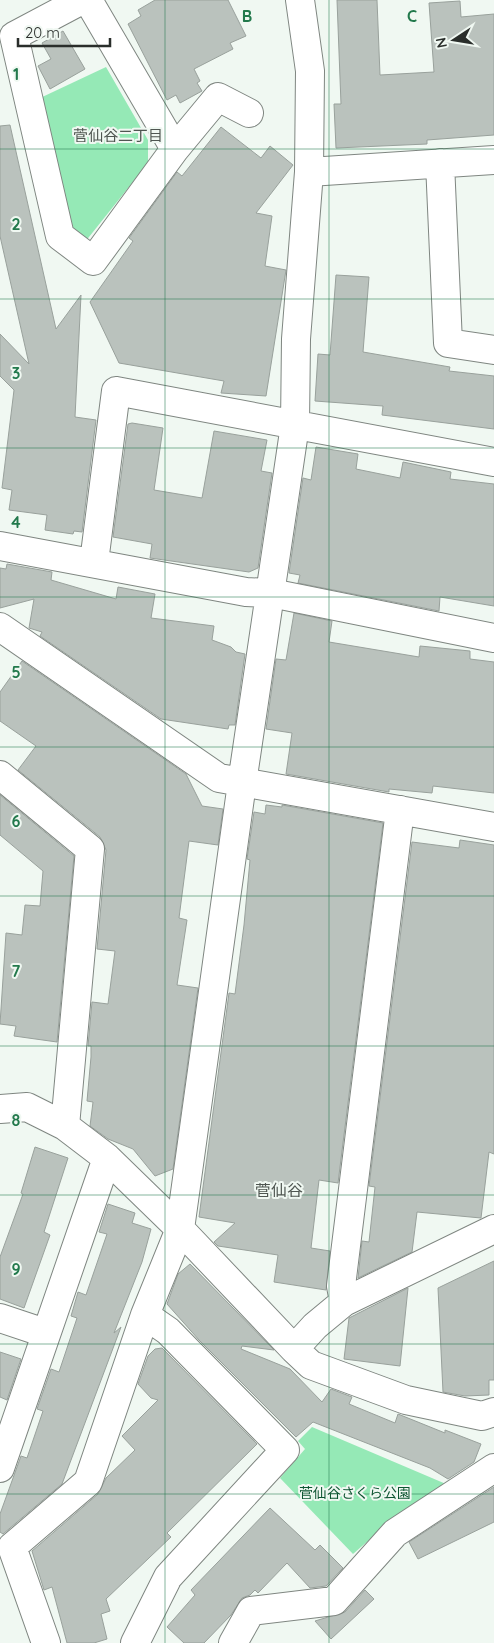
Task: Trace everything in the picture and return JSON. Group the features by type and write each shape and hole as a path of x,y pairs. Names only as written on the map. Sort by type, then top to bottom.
{"street":[{"path":"82,0 14,36 60,236 93,261 175,149 218,96 249,113"},
{"path":"88,0 175,149"},
{"path":"46,1643 12,1547 88,1482 145,1315 180,1229 294,425 296,339 309,172 310,71 300,0"},
{"path":"309,172 494,160"},
{"path":"440,163 448,342 494,350"},
{"path":"94,562 116,392 494,462"},
{"path":"0,546 94,562 246,592 271,594 494,638"},
{"path":"0,627 219,778 494,827"},
{"path":"0,775 90,849 66,1126"},
{"path":"344,1302 341,1286 400,810"},
{"path":"0,1109 27,1107 66,1126 107,1158 180,1229 311,1365 406,1400 482,1416 494,1412"},
{"path":"0,1468 45,1333 107,1158"},
{"path":"294,1349 315,1326 344,1302 494,1229"},
{"path":"134,1643 168,1577 285,1450 168,1331 145,1315"},
{"path":"0,1318 45,1333"},
{"path":"233,1643 251,1611 334,1601 395,1533 494,1468"}],"green space":[{"path":"106,67 148,140 148,163 85,242 66,228 38,99"},
{"name":"菅仙谷さくら公園","path":"312,1427 446,1484 401,1512 353,1554 280,1478 305,1449 298,1441"}],"building":[{"path":"155,0 228,0 246,36 230,43 233,49 194,69 200,81 197,83 202,91 180,103 176,95 167,100 128,24 141,16 138,10"},
{"path":"337,0 377,0 380,75 434,72 429,3 460,1 461,17 494,14 494,135 427,140 427,144 336,148 334,104 341,104"},
{"path":"63,31 85,69 50,89 38,66 51,59 42,43"},
{"path":"10,125 56,329 81,295 75,417 96,420 82,532 74,531 73,534 45,530 47,515 9,510 12,490 2,488 14,390 0,376 0,334 29,364 0,236 0,126"},
{"path":"221,127 261,158 270,146 293,165 256,213 272,216 265,266 286,270 266,396 221,393 224,381 119,363 90,302 133,241 129,238 177,172 182,176"},
{"path":"336,275 369,277 363,352 450,367 449,371 494,376 494,429 382,415 383,406 315,401 318,354 330,355"},
{"path":"128,424 163,428 154,490 202,498 214,431 267,440 261,471 272,473 258,568 249,572 150,558 152,544 113,537"},
{"path":"316,447 358,454 356,469 400,478 403,462 451,472 450,479 494,484 494,606 440,597 439,611 298,583 300,575 289,573 303,478 311,480"},
{"path":"7,564 52,572 51,580 116,599 118,587 155,594 151,618 214,626 212,640 231,647 236,652 245,654 235,725 229,725 228,729 161,719 40,636 42,632 29,628 34,599 0,608 0,568 6,569"},
{"path":"294,613 332,621 329,642 419,657 420,646 470,651 470,659 494,662 494,793 433,786 432,793 389,789 389,792 286,774 292,733 266,729 276,659 286,660"},
{"path":"22,661 186,774 202,806 223,809 218,845 189,841 179,918 187,920 177,985 198,988 173,1169 155,1176 133,1149 108,1139 90,1126 93,1102 87,1101 91,1057 91,1046 88,1046 92,1002 108,1004 115,951 97,949 106,850 100,837 18,770 36,746 0,721 0,692"},
{"path":"0,795 74,856 57,1042 14,1036 16,1026 0,1024 6,933 22,935 25,905 40,906 43,871 0,835"},
{"path":"266,805 282,807 282,805 383,823 338,1183 319,1180 311,1248 330,1251 326,1290 274,1282 278,1255 218,1246 214,1242 235,1223 199,1217 229,993 235,994 250,860 247,859 254,812 265,814"},
{"path":"460,840 494,845 494,1154 489,1152 481,1218 417,1212 412,1252 358,1278 362,1241 369,1242 375,1187 369,1186 412,842 459,848"},
{"path":"35,1147 68,1158 44,1232 50,1235 24,1308 0,1299 0,1257 23,1194 21,1193"},
{"path":"108,1204 135,1213 132,1223 151,1229 142,1262 114,1333 121,1327 62,1484 3,1534 0,1532 0,1514 21,1456 27,1458 43,1411 37,1409 51,1369 59,1372 77,1318 71,1316 78,1292 86,1295 107,1234 99,1232"},
{"path":"494,1261 494,1380 489,1380 489,1395 465,1396 443,1392 438,1288"},
{"path":"190,1264 274,1350 242,1346 241,1349 290,1369 322,1402 331,1389 352,1397 349,1404 395,1423 398,1414 445,1433 445,1430 481,1444 474,1462 448,1479 430,1468 313,1422 296,1437 199,1340 167,1304 178,1274"},
{"path":"408,1288 400,1366 344,1359 349,1318"},
{"path":"162,1348 257,1444 167,1533 171,1537 106,1599 110,1611 101,1614 107,1639 94,1643 67,1643 52,1587 44,1590 32,1551 98,1494 106,1478 135,1450 122,1436 158,1400 151,1398 138,1384 148,1356 155,1349"},
{"path":"0,1352 21,1359 7,1400 0,1397"},
{"path":"494,1487 494,1522 418,1559 409,1542"},
{"path":"270,1508 315,1550 320,1545 343,1568 326,1586 310,1588 287,1563 258,1593 255,1590 250,1595 242,1598 231,1615 204,1643 184,1643 167,1627 195,1595 191,1590"},
{"path":"365,1590 374,1599 331,1639 315,1621 345,1612"}],"district":[{"name":"菅仙谷二丁目","path":"118,135"},
{"name":"菅仙谷","path":"279,1190"}]}
